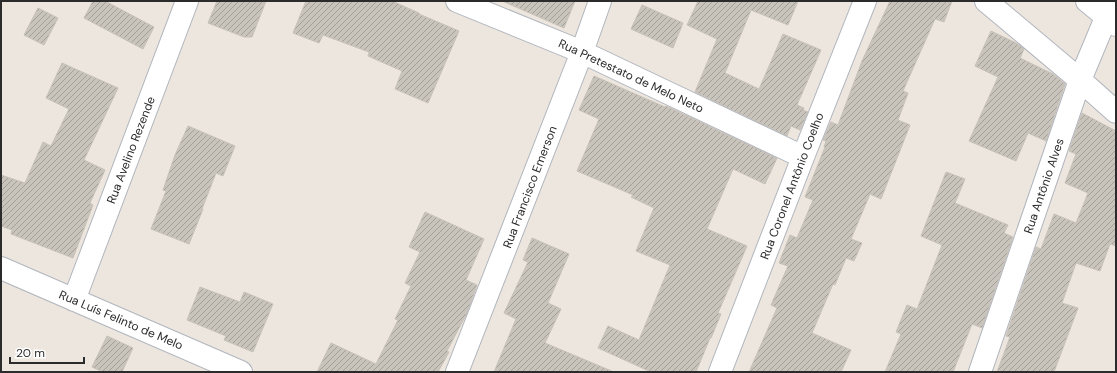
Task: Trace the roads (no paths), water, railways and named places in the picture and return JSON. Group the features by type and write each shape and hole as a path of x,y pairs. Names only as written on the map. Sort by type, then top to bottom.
{"street":[{"name":"Rua Avelino Rezende","path":"74,300 187,1"},
{"name":"Rua Pretestato de Melo Neto","path":"457,1 582,52 803,157"},
{"name":"Rua Francisco Emerson","path":"457,372 582,52 600,1"},
{"name":"Rua Coronel Antônio Coelho","path":"720,372 865,1"},
{"path":"986,1 1116,112"},
{"path":"1087,1 1112,14"},
{"name":"Rua Antônio Alves","path":"980,372 1080,80 1112,14"},
{"name":"Rua Luís Felinto de Melo","path":"1,268 241,372"}]}
